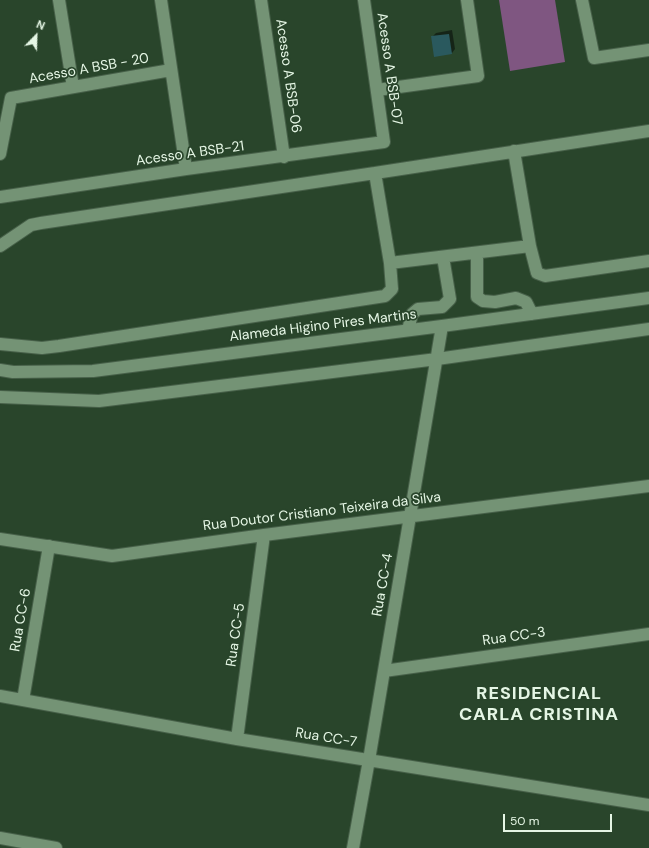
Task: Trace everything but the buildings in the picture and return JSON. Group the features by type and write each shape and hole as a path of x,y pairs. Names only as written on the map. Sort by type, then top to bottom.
{"street":[{"path":"59,0 73,87"},
{"path":"161,0 186,169"},
{"name":"Acesso A BSB-06","path":"261,0 284,157"},
{"name":"Acesso A BSB-07","path":"364,0 384,142"},
{"path":"377,90 478,76 467,0"},
{"path":"582,0 594,58 649,50"},
{"name":"Acesso A BSB - 20","path":"0,154 11,98 171,70"},
{"path":"0,246 31,225 41,223 649,131"},
{"name":"Acesso A BSB-21","path":"0,197 186,169 284,157 384,142"},
{"path":"514,151 530,246 537,273 545,276 649,261"},
{"path":"0,344 42,348 59,346 385,296 392,289 390,263 375,173"},
{"path":"390,263 530,246"},
{"path":"476,253 477,297 483,301 495,302 516,298 526,302 532,314"},
{"path":"408,330 412,314 418,309 442,307 450,299 443,257"},
{"name":"Alameda Higino Pires Martins","path":"0,370 13,372 93,370 649,298"},
{"name":"Rua CC-4","path":"353,848 442,326"},
{"path":"0,398 99,401 437,359 649,329"},
{"name":"Rua Doutor Cristiano Teixeira da Silva","path":"0,539 112,556 649,486"},
{"name":"Rua CC-5","path":"237,739 264,535"},
{"name":"Rua CC-6","path":"23,700 49,546"},
{"name":"Rua CC-3","path":"384,670 649,634"},
{"name":"Rua CC-7","path":"0,696 237,739 649,805"},
{"path":"0,838 56,848"}],"shaded area":[{"path":"499,0 555,0 565,62 510,71"}],"district":[{"name":"RESIDENCIAL CARLA CRISTINA","path":"539,704"}]}
